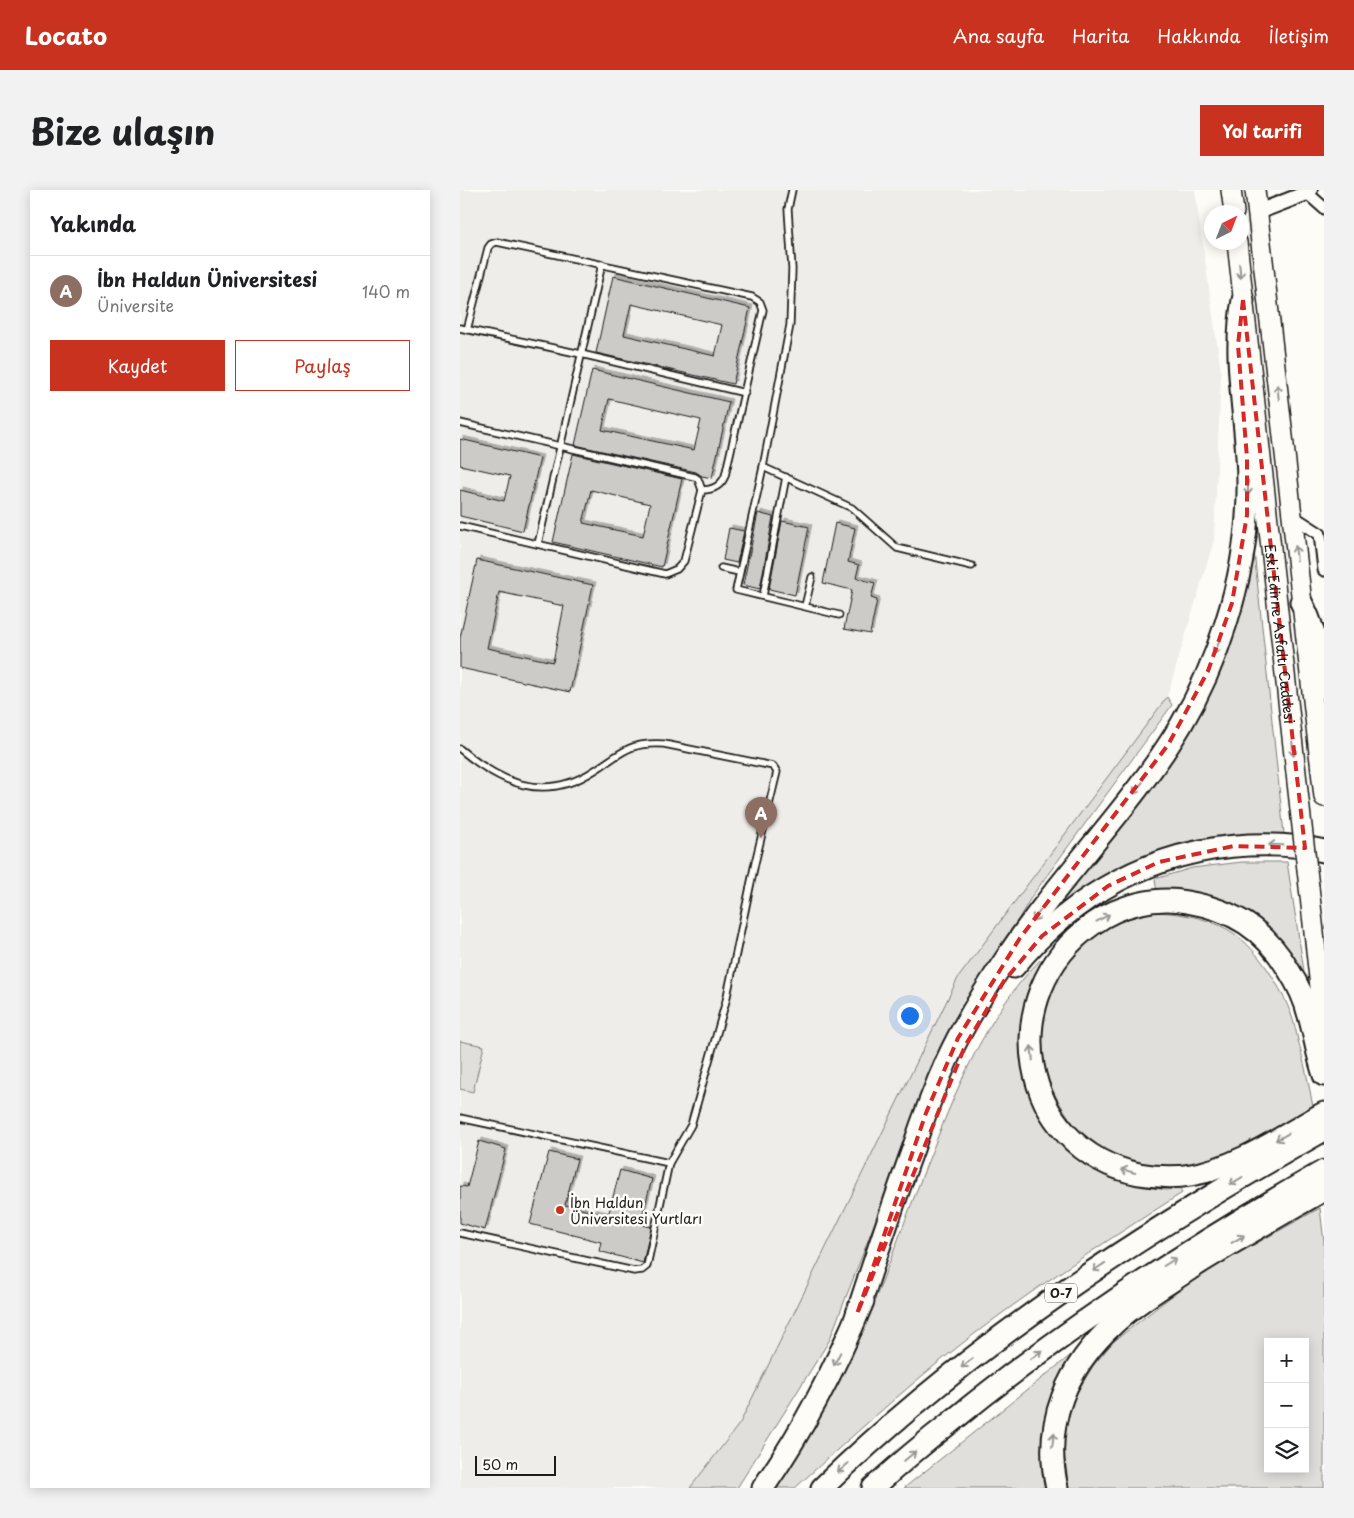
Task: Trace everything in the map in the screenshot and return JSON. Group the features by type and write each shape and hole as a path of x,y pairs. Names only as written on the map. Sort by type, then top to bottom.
{"highway":[{"path":"1232,190 1233,205"},
{"name":"Eski Edirne Asfaltı Caddesi","path":"1255,190 1324,797"},
{"name":"Eski Edirne Asfaltı Caddesi","path":"1238,250 1324,1024"},
{"path":"857,1314 922,1122 934,1090 958,1038 1020,938 1138,788 1168,745 1196,698 1208,671 1232,603 1247,515 1247,458 1238,346 1239,321 1243,300"},
{"path":"1302,602 1313,627 1317,642 1324,687"},
{"path":"763,1488 821,1392 857,1314 965,1046 979,1017 1004,980 1042,936 1079,904 1108,886 1167,859 1208,849 1234,846 1289,846 1324,851"},
{"path":"1324,1075 1309,1016 1299,988 1272,945 1245,921 1203,904 1179,900 1160,900 1130,906 1100,918 1073,939 1053,964 1039,989 1032,1017 1031,1055 1041,1094 1051,1112 1064,1130 1081,1147 1101,1161 1124,1171 1169,1178 1192,1175 1214,1169 1267,1145 1324,1113"},
{"name":"O-7","path":"822,1488 916,1404 981,1351 1028,1316 1185,1212 1254,1169 1324,1130"},
{"name":"O-7","path":"873,1488 973,1404 1041,1351 1103,1307 1189,1250 1324,1171"},
{"path":"1057,1488 1053,1469 1052,1447 1054,1427 1060,1404 1071,1377 1096,1341 1116,1321 1146,1298 1239,1239 1324,1190"}],"street":[{"path":"1258,212 1308,191 1324,208"},
{"path":"1292,516 1320,534 1324,570"}],"lane":[{"path":"792,190 788,209 792,269 790,325 763,466 736,590 838,614"},
{"path":"467,330 488,248 494,242 752,296 763,305 763,315 725,476 718,486 713,489 702,490"},
{"path":"538,544 602,264"},
{"path":"460,328 581,354 745,393"},
{"path":"460,423 695,477 698,479 702,490 684,562 677,570 666,574 460,526"},
{"path":"763,466 852,508 897,548 972,566"},
{"path":"762,596 786,477"},
{"path":"720,568 739,572"},
{"path":"805,606 812,577"},
{"path":"460,749 495,775 531,787 564,785 582,778 619,752 647,743 664,744 773,766 777,770 755,863 726,1002 691,1125 670,1163 646,1266 642,1270 634,1271 460,1234"},
{"path":"460,1118 670,1163"}],"highlighted area":[{"path":"1243,300 1305,848 1234,846 1159,862 1108,886 1042,936 1004,981 965,1046 857,1314 926,1113 958,1038 1020,938 1168,745 1208,671 1232,603 1247,515 1247,458 1238,345"}],"shaded area":[{"path":"460,190 1195,190 1221,372 1214,540 1167,697 958,978 740,1423 690,1488 460,1488"},
{"path":"1250,550 1254,551 1284,834 1209,837 1185,842 1133,863 1052,911 1160,773"},
{"path":"1167,697 1172,705 1032,896 948,1039 829,1341 737,1488 690,1488 740,1423 958,978"},
{"path":"1242,862 1287,862 1304,971 1301,972 1277,941 1157,894 1155,879 1192,868"},
{"path":"1154,912 1199,918 1221,926 1240,938 1256,954 1276,983 1291,1014 1313,1107 1241,1150 1224,1157 1180,1169 1157,1168 1115,1156 1097,1147 1087,1139 1064,1110 1051,1086 1044,1060 1042,1035 1046,1009 1054,985 1068,963 1085,943 1112,923 1124,918"},
{"path":"1041,959 1044,962 1027,994 1021,1024 1020,1059 1033,1101 1052,1135 1081,1162 1105,1175 1134,1184 1166,1190 1180,1188 1182,1193 1065,1269 971,1337 894,1400 795,1488 775,1488 810,1434 841,1377 880,1287 940,1131 970,1062 1008,998"},
{"path":"460,1041 484,1046 473,1092 460,1089"},
{"path":"1320,1208 1324,1242 1324,1488 1069,1488 1063,1445 1072,1401 1093,1366 1113,1342 1196,1277"},
{"path":"1071,1355 1047,1408 1042,1468 1046,1488 904,1488"}],"building":[{"path":"613,276 750,308 733,384 596,353","holes":["631,304 722,325 715,356 624,335"]},
{"path":"592,370 729,402 712,478 702,476 696,472 575,445","holes":["609,399 701,420 694,450 602,430"]},
{"path":"460,439 540,458 523,531 460,516 460,490 504,501 510,476 460,465"},
{"path":"573,454 682,479 662,567 553,542","holes":["591,490 650,504 643,536 583,523"]},
{"path":"758,513 773,517 760,589 743,585"},
{"path":"782,521 809,527 795,595 769,589"},
{"path":"835,523 855,528 848,562 859,565 856,578 875,583 871,598 877,600 870,634 844,629 852,590 823,583"},
{"path":"729,528 744,531 737,563 723,560"},
{"path":"477,560 593,585 570,692 460,668 460,638","holes":["499,592 564,606 553,662 487,648"]},
{"path":"479,1141 506,1149 485,1230 460,1223 460,1186 467,1187"},
{"name":"İbn Haldun Üniversitesi Yurtları","path":"549,1152 577,1159 565,1205 608,1216 620,1170 652,1179 640,1224 651,1227 643,1263 599,1251 601,1242 530,1224"}],"place":[{"name":"İbn Haldun Üniversitesi","path":"761,838"},
{"name":"İbn Haldun Üniversitesi Yurtları","path":"560,1210"}]}
